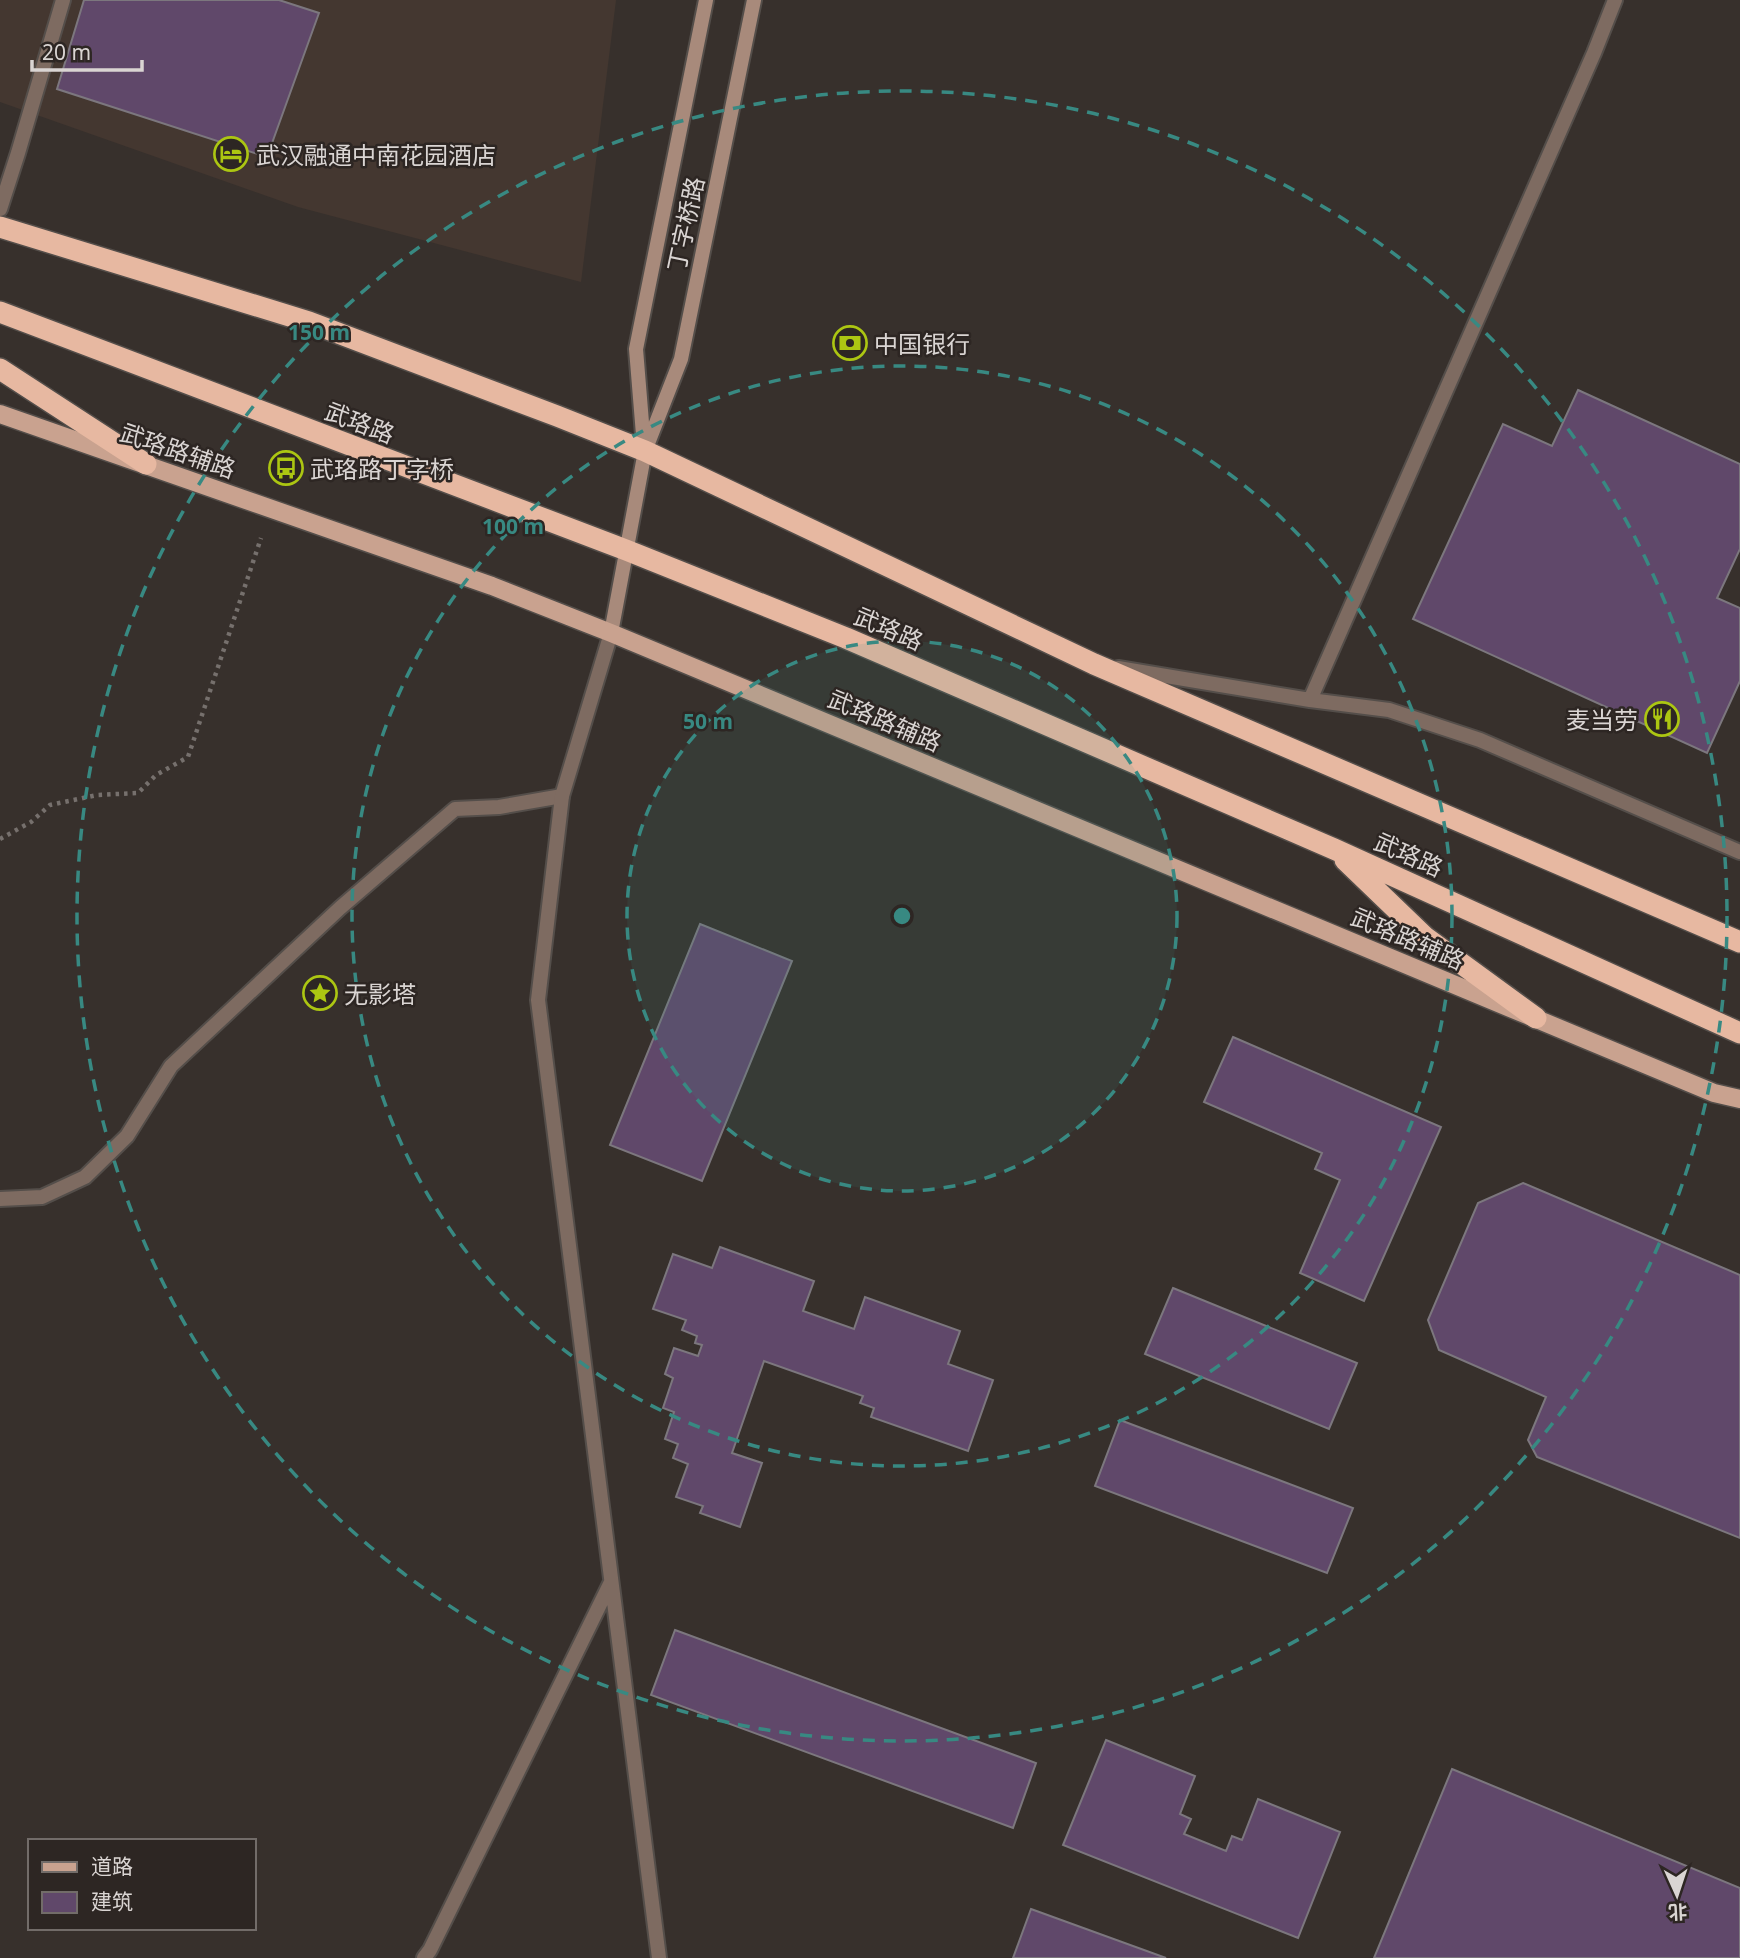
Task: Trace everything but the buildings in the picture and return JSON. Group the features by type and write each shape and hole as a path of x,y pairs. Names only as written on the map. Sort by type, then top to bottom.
{"highway":[{"name":"武珞路","path":"0,227 309,322 645,452 1094,664 1740,942"},
{"name":"武珞路","path":"0,312 626,550 846,638 1334,849 1740,1033"},
{"path":"0,369 146,464"},
{"path":"1334,849 1425,937 1536,1018"}],"main road":[{"name":"丁字桥路","path":"645,452 636,349 706,0"},
{"name":"丁字桥路","path":"611,633 645,452 681,359 754,0"},
{"name":"武珞路辅路","path":"0,414 492,586 611,633 1714,1093 1740,1099"}],"street":[{"path":"0,209 63,0"},
{"path":"1310,700 1615,0"},
{"path":"611,633 562,796 538,1000 659,1958"},
{"name":"武珞路","path":"1094,664 1310,700 1390,710 1480,740 1740,852"},
{"path":"0,1199 42,1196 85,1177 127,1136 171,1066 340,908 455,809 499,807 562,796"},
{"path":"424,1958 611,1581"}],"path":[{"path":"0,839 31,822 50,805 97,795 138,793 156,775 188,757 261,538"}],"shaded area":[{"path":"0,0 616,0 581,282 298,207 0,102"}],"place":[{"name":"武汉融通中南花园酒店","path":"231,154"},
{"name":"中国银行","path":"850,343"},
{"name":"武珞路丁字桥","path":"286,468"},
{"name":"麦当劳","path":"1662,719"},
{"name":"无影塔","path":"320,993"}]}
